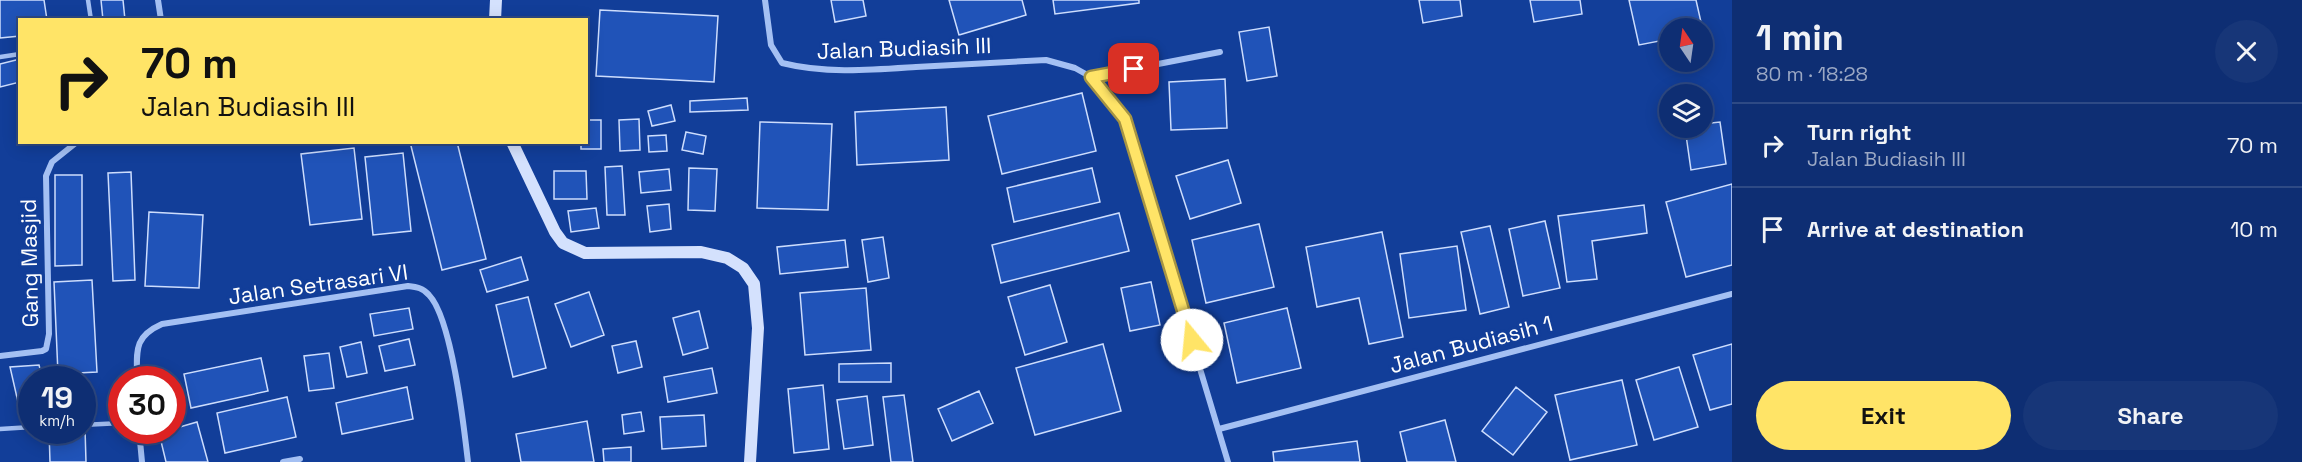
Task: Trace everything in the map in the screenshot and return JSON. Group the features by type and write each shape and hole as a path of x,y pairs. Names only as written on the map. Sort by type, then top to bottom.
{"street":[{"path":"158,0 161,18"},
{"path":"495,18 496,0"},
{"name":"Jalan Budiasih III","path":"765,0 771,45 782,63 800,68 855,71 1046,60 1075,68 1091,77 1125,119 1228,462"},
{"path":"1091,77 1220,52"},
{"name":"Gang Masjid","path":"0,356 42,351 46,349 49,342 46,176 52,162 75,144"},
{"path":"513,144 555,232 563,243 585,253 701,252 727,258 743,268 754,284 758,328 750,462"},
{"name":"Jalan Setrasari VI","path":"137,366 137,349 146,332 162,324 408,285 420,288 430,296 442,322 460,399 468,462"},
{"name":"Jalan Budiasih 1","path":"1219,429 1732,294"},
{"path":"140,444 142,462"},
{"path":"283,462 300,459"}],"lane":[{"path":"88,0 91,18"},
{"path":"0,57 18,54"},
{"path":"0,429 18,428"}],"building":[{"path":"0,0 44,0 47,18 18,18 18,36 0,38"},
{"path":"101,0 123,0 125,18 103,18"},
{"path":"831,0 863,0 866,16 835,22"},
{"path":"949,0 1022,0 1026,15 959,35"},
{"path":"1053,0 1139,0 1139,3 1055,14"},
{"path":"1419,0 1460,0 1462,16 1423,23"},
{"path":"1530,0 1580,0 1582,14 1534,22"},
{"path":"1629,0 1696,0 1700,18 1659,18 1659,41 1639,45"},
{"path":"600,10 718,16 714,82 596,76"},
{"path":"1269,27 1277,76 1247,81 1239,32"},
{"path":"18,60 18,82 0,87 0,64"},
{"path":"1225,79 1227,128 1171,130 1169,82"},
{"path":"1082,93 1096,151 1002,174 988,116"},
{"path":"747,98 748,110 690,112 690,101"},
{"path":"671,105 675,121 652,126 648,111"},
{"path":"946,107 949,160 857,165 855,112"},
{"path":"639,119 640,150 620,151 619,120"},
{"path":"588,120 601,120 601,149 581,149 581,144 588,144"},
{"path":"760,122 832,124 828,210 757,208"},
{"path":"1720,122 1726,164 1691,170 1686,138 1713,138 1713,123"},
{"path":"686,132 706,136 703,154 682,150"},
{"path":"666,135 667,151 649,152 648,136"},
{"path":"410,144 457,144 486,259 442,270"},
{"path":"354,148 362,219 310,225 301,154"},
{"path":"403,153 411,231 373,235 365,157"},
{"path":"1228,160 1241,203 1190,219 1176,176"},
{"path":"622,166 625,215 607,215 605,167"},
{"path":"689,168 717,169 715,211 688,210"},
{"path":"1092,168 1100,202 1014,222 1007,188"},
{"path":"669,169 671,190 641,193 639,172"},
{"path":"554,171 586,171 587,199 554,199"},
{"path":"131,172 135,280 113,281 108,173"},
{"path":"55,175 82,175 82,265 55,266"},
{"path":"1732,184 1732,265 1686,277 1666,202"},
{"path":"669,204 671,229 650,232 647,206"},
{"path":"1644,205 1647,233 1592,241 1597,279 1567,282 1558,216"},
{"path":"596,208 599,228 571,232 568,211"},
{"path":"149,212 203,215 199,288 145,286"},
{"path":"1119,213 1129,251 1001,283 992,245"},
{"path":"1545,221 1560,288 1523,296 1509,229"},
{"path":"1259,224 1274,287 1206,303 1192,240"},
{"path":"1490,226 1509,307 1480,314 1461,232"},
{"path":"1382,232 1403,337 1369,344 1359,298 1317,307 1306,247"},
{"path":"883,237 889,278 868,282 862,240"},
{"path":"845,240 848,267 780,274 777,247"},
{"path":"1457,246 1466,310 1409,318 1400,254"},
{"path":"521,257 528,280 487,292 480,270"},
{"path":"92,280 97,372 96,366 58,366 54,282"},
{"path":"1151,282 1160,325 1130,331 1121,288"},
{"path":"1050,285 1067,342 1025,355 1008,297"},
{"path":"866,288 871,350 805,355 800,293"},
{"path":"589,292 604,335 571,347 555,304"},
{"path":"528,297 546,368 513,377 496,305"},
{"path":"409,308 413,329 374,336 370,314"},
{"path":"1287,308 1301,368 1237,383 1224,323"},
{"path":"699,311 708,348 683,355 673,318"},
{"path":"409,339 415,365 385,371 379,346"},
{"path":"636,341 642,367 618,373 612,346"},
{"path":"361,342 367,373 347,377 340,347"},
{"path":"1103,344 1121,411 1035,435 1016,368"},
{"path":"1732,344 1732,404 1710,410 1693,355"},
{"path":"329,353 334,388 309,391 304,356"},
{"path":"261,358 268,391 191,408 186,374"},
{"path":"891,363 891,382 839,382 839,364"},
{"path":"18,366 18,402 10,367"},
{"path":"1679,367 1698,427 1654,440 1636,380"},
{"path":"712,368 717,393 668,402 664,377"},
{"path":"1622,380 1637,445 1570,460 1555,395"},
{"path":"823,385 829,449 794,453 788,389"},
{"path":"407,387 413,419 342,434 336,403"},
{"path":"1516,387 1547,412 1513,455 1482,431"},
{"path":"979,391 993,423 952,441 938,409"},
{"path":"904,395 913,462 891,462 883,397"},
{"path":"867,396 873,445 844,449 837,400"},
{"path":"287,397 296,437 225,453 217,413"},
{"path":"641,412 644,431 624,434 622,415"},
{"path":"704,415 706,446 662,449 660,417"},
{"path":"1445,420 1456,462 1407,462 1400,432"},
{"path":"587,421 594,462 521,462 516,434"},
{"path":"197,422 208,462 166,462 162,444 186,444 186,425"},
{"path":"1357,441 1360,462 1274,462 1273,452"},
{"path":"49,444 85,444 86,462 50,462"},
{"path":"631,447 631,462 604,462 603,449"}],"route":[{"path":"1134,69 1091,77 1125,119 1192,340"}]}
